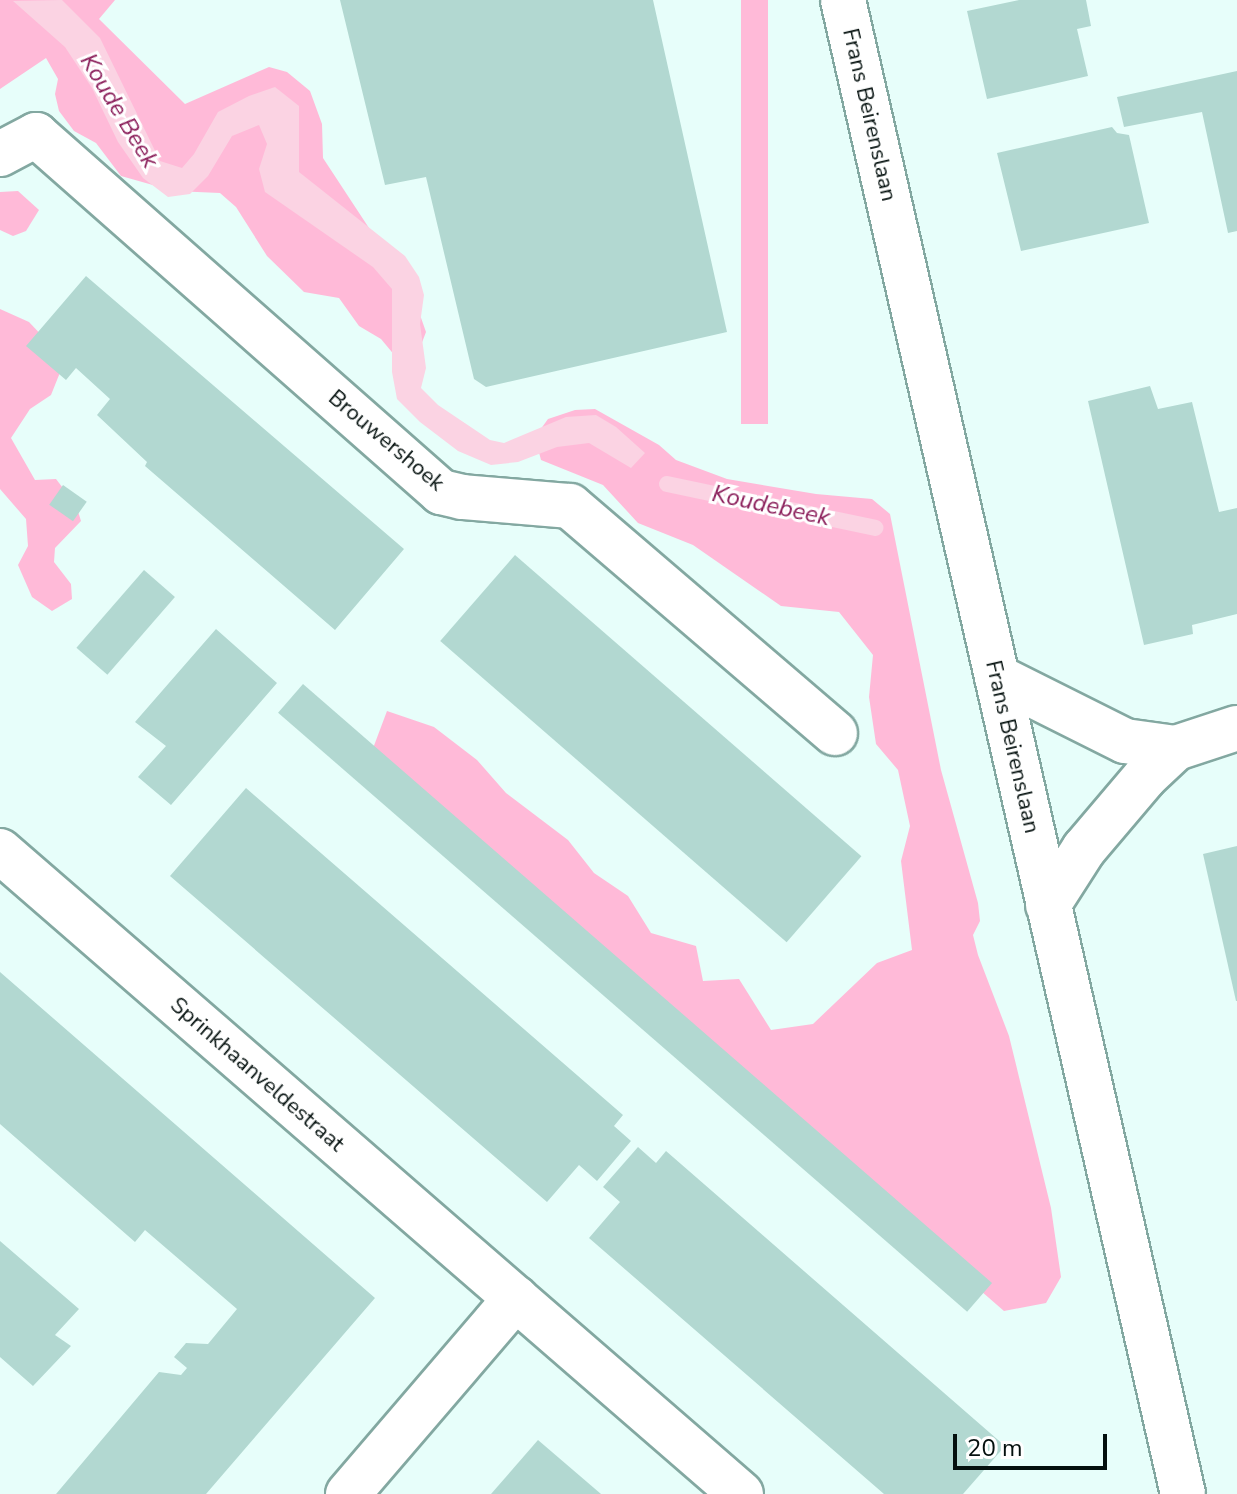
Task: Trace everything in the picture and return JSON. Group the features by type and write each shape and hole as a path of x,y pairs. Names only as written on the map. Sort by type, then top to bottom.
{"street":[{"name":"Frans Beirenslaan","path":"843,0 1183,1494"},
{"name":"Brouwershoek","path":"0,154 36,135 441,492 462,497 570,506 835,733"},
{"path":"997,677 1125,741 1176,748"},
{"path":"1048,905 1084,849 1145,777 1176,748 1237,728"},
{"name":"Sprinkhaanveldestraat","path":"0,851 741,1494"},
{"path":"348,1494 516,1298"}],"shaded area":[{"path":"0,0 115,0 99,19 185,104 269,67 287,72 310,91 322,124 323,158 413,295 426,332 418,353 396,357 381,339 359,326 339,298 304,292 267,256 236,207 220,193 174,191 121,176 96,143 74,131 59,111 55,94 58,79 46,58 0,89"},
{"path":"741,0 768,0 768,424 741,424"},
{"path":"18,191 39,210 26,231 13,236 0,230 0,192"},
{"path":"0,309 29,322 65,360 51,395 30,409 11,438 35,480 56,479 76,505 81,521 55,548 54,562 71,584 72,599 52,611 32,597 18,565 28,546 26,519 0,489"},
{"path":"595,409 659,445 676,460 727,479 816,494 872,499 890,514 941,770 978,903 980,921 973,935 1009,1036 1051,1208 1061,1277 1046,1303 1004,1311 369,759 387,711 434,727 477,760 506,793 568,840 594,873 628,896 651,933 696,946 703,981 739,979 771,1030 813,1024 877,963 912,950 901,861 910,826 898,770 876,744 869,697 873,655 839,612 781,606 693,545 638,523 603,485 541,460 535,437 548,419 575,410"}],"water":[{"name":"Koude Beek","path":"62,0 100,38 160,161 182,168 194,154 218,112 249,96 275,87 299,106 299,172 405,256 419,277 424,295 420,324 426,368 421,388 438,405 490,440 504,443 566,417 596,415 616,427 645,453 631,468 589,443 557,447 518,462 491,465 458,451 420,422 397,399 392,372 392,289 373,267 265,192 259,169 267,144 259,125 232,136 208,176 190,194 168,197 143,178 118,142 92,88 65,47 13,1"}],"building":[{"path":"340,0 653,0 727,332 486,387 474,379 426,177 385,185"},
{"path":"1019,0 1086,0 1091,26 1077,29 1088,76 987,99 967,11"},
{"path":"1237,71 1237,231 1228,233 1202,112 1124,127 1117,97"},
{"path":"1112,127 1117,133 1129,135 1149,223 1021,251 997,153"},
{"path":"86,276 404,549 335,630 145,466 147,462 97,415 110,399 76,368 66,380 26,346"},
{"path":"1150,386 1158,409 1192,402 1219,512 1237,508 1237,614 1192,625 1193,634 1144,645 1088,401"},
{"path":"63,485 87,502 73,521 49,505"},
{"path":"515,555 861,856 787,942 440,641"},
{"path":"144,570 175,597 107,675 76,648"},
{"path":"216,629 277,683 171,805 138,777 166,746 135,722"},
{"path":"303,684 992,1283 967,1312 278,713"},
{"path":"246,788 623,1115 614,1126 631,1141 597,1181 579,1165 547,1202 170,876"},
{"path":"1237,846 1237,1001 1236,1001 1203,854"},
{"path":"0,972 375,1298 206,1494 56,1494 159,1372 181,1375 187,1368 174,1357 186,1343 208,1344 237,1309 145,1230 135,1242 0,1124"},
{"path":"638,1147 656,1163 666,1151 1005,1446 963,1494 884,1494 589,1238 620,1202 603,1187"},
{"path":"0,1241 79,1309 55,1335 71,1346 33,1386 0,1357"},
{"path":"538,1440 601,1494 491,1494"}],"waterway":[{"name":"Koudebeek","path":"667,484 875,528"}]}
